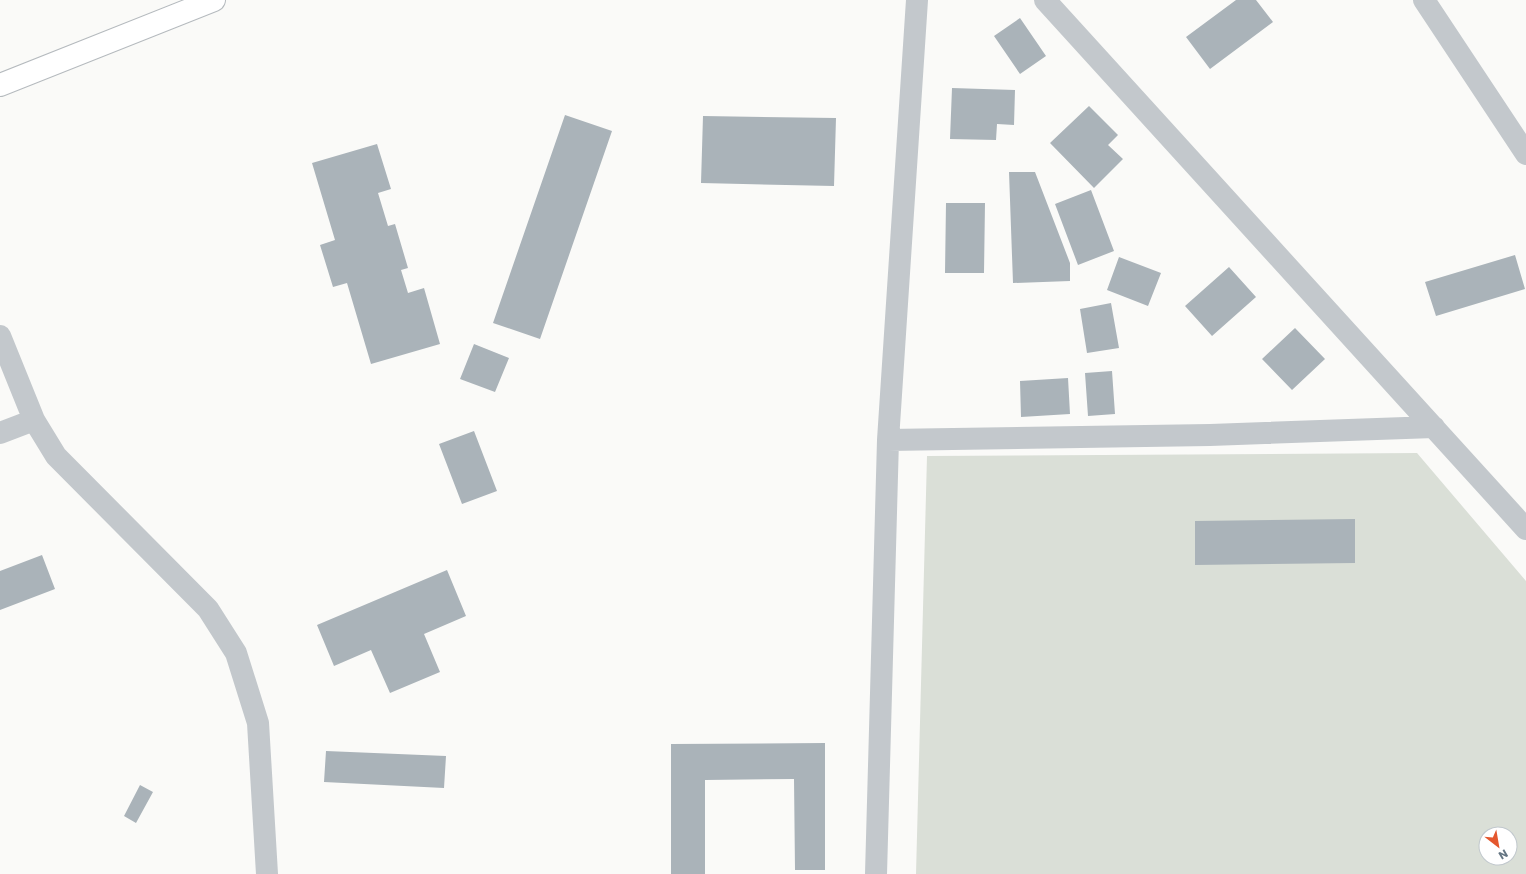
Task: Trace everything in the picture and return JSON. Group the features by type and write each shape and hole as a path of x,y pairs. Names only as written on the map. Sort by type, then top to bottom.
{"main road":[{"path":"0,85 190,4 214,0"}],"street":[{"path":"876,874 888,440 917,0"},
{"path":"1045,0 1526,529"},
{"path":"1424,0 1526,154"},
{"path":"0,336 34,420 56,456 208,609 236,653 258,724 267,874"},
{"path":"0,433 34,420"},
{"path":"888,440 1202,435 1434,427"}],"shaded area":[{"path":"1417,453 1526,581 1526,874 916,874 927,456"}],"building":[{"path":"1236,0 1256,0 1273,22 1210,69 1186,37"},
{"path":"1020,18 1046,56 1020,74 994,36"},
{"path":"952,88 1015,90 1014,125 997,124 996,140 950,139"},
{"path":"1089,106 1118,135 1108,145 1123,159 1094,188 1050,143"},
{"path":"565,115 612,131 540,339 493,323"},
{"path":"703,116 836,118 834,186 701,183"},
{"path":"377,144 391,189 378,193 388,226 395,224 408,268 401,270 408,293 424,288 440,344 371,364 347,283 333,287 320,245 335,240 312,163"},
{"path":"1009,172 1035,172 1070,263 1070,281 1013,283"},
{"path":"1091,190 1114,251 1078,265 1055,204"},
{"path":"946,203 985,203 984,273 945,273"},
{"path":"1515,255 1525,289 1436,316 1425,282"},
{"path":"1119,257 1161,273 1148,306 1107,290"},
{"path":"1229,267 1256,297 1212,336 1185,306"},
{"path":"1111,303 1119,348 1087,353 1080,309"},
{"path":"1295,328 1325,359 1292,390 1262,359"},
{"path":"474,344 509,358 495,392 460,379"},
{"path":"1112,371 1115,414 1088,416 1085,373"},
{"path":"1068,378 1070,414 1021,417 1020,381"},
{"path":"474,431 497,491 462,504 439,444"},
{"path":"1355,519 1355,563 1195,565 1195,521"},
{"path":"42,555 55,589 0,610 0,571"},
{"path":"447,570 466,616 424,634 440,672 390,693 371,650 334,666 317,625"},
{"path":"825,743 825,870 795,870 794,779 705,780 705,874 671,874 671,744"},
{"path":"326,751 446,756 444,788 324,782"},
{"path":"140,785 153,792 136,823 124,816"}]}
